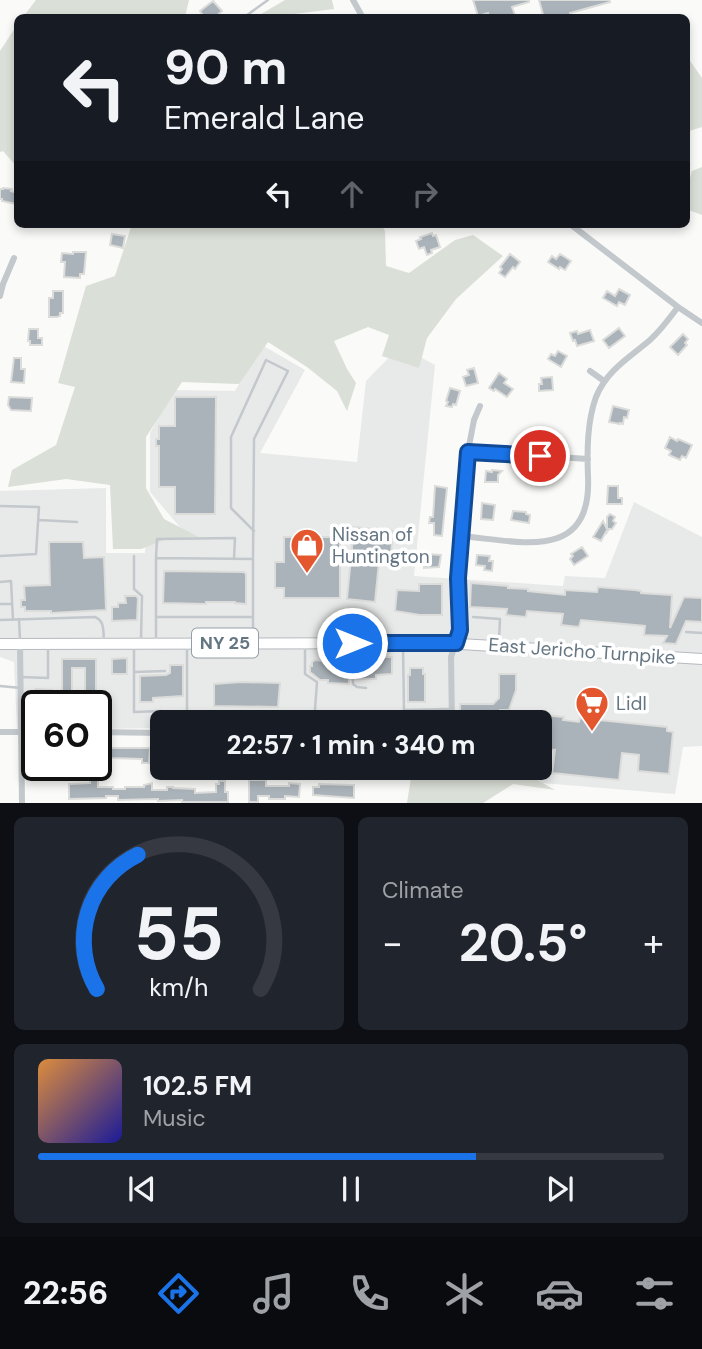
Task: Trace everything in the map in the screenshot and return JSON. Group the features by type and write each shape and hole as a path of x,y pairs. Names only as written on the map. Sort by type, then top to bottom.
{"main road":[{"name":"East Jericho Turnpike","path":"0,644 456,643 702,659"}],"street":[{"path":"575,228 702,323"},
{"path":"0,296 14,258"},
{"path":"461,536 537,542 565,535 576,527 585,513 588,500 591,416 596,398 614,368 650,340 678,307"},
{"path":"590,371 604,381"},
{"path":"452,709 451,657 460,630 458,578 468,452 474,420 480,406"},
{"path":"468,452 588,459"},
{"path":"20,643 22,803"},
{"path":"0,732 20,732"},
{"path":"112,732 150,733"}],"lane":[{"path":"249,14 268,0"},
{"path":"253,643 254,531 254,439 288,371 266,360 231,437 231,508 254,531"},
{"path":"0,506 39,508 36,554 0,556"},
{"path":"38,520 77,522"},
{"path":"156,643 157,539 235,538 234,559"},
{"path":"134,555 134,589 142,596 134,672 134,712 150,711"},
{"path":"156,558 253,559"},
{"path":"0,582 11,581 13,620"},
{"path":"0,604 11,604"},
{"path":"0,620 94,617 100,619 103,624 104,643"},
{"path":"156,617 253,617"},
{"path":"473,617 500,619 499,645"},
{"path":"19,620 20,643"},
{"path":"686,632 702,633"},
{"path":"403,642 404,710 452,709"},
{"path":"20,677 48,678 48,643"},
{"path":"187,643 187,710"},
{"path":"305,643 305,674 317,682 315,710"},
{"path":"352,643 353,684 366,688"},
{"path":"134,672 165,671"},
{"path":"0,686 20,688"}],"shaded area":[{"path":"36,0 189,0 186,14 25,14"},
{"path":"285,0 332,0 334,9 294,14 261,14"},
{"path":"14,30 14,164 3,151 0,152 0,51"},
{"path":"690,61 702,78 702,127 690,131"},
{"path":"702,167 702,215 690,210 692,171"},
{"path":"131,228 383,228 386,266 409,273 455,240 473,235 503,256 456,299 427,338 419,368 382,356 389,335 368,327 334,341 356,383 347,411 337,391 307,367 268,342 239,384 182,382 146,437 146,488 164,519 199,537 167,539 141,549 113,549 110,485 66,479 8,487 12,470 56,445 75,387 58,383 86,286 115,276"},
{"path":"262,345 305,370 260,453 357,462 366,381 400,346 435,365 414,576 563,586 565,576 605,578 634,502 702,537 702,746 683,747 675,794 542,783 538,780 552,780 552,710 150,710 150,728 112,729 112,690 21,690 21,729 17,729 14,662 0,657 0,491 106,488 106,553 145,553 146,533 184,532 150,492 150,433 173,390 235,391"},
{"path":"411,780 537,780 555,790 513,784 483,803 407,803"}],"building":[{"path":"473,0 529,0 512,7 515,14 477,14"},
{"path":"539,0 610,2 570,14 543,14"},
{"path":"213,1 222,11 219,14 202,14 200,11"},
{"path":"0,189 12,189 14,204 0,199"},
{"path":"432,233 433,236 436,235 440,247 431,250 432,253 427,255 424,247 419,249 416,241"},
{"path":"112,234 125,236 123,248 110,245"},
{"path":"86,252 84,274 80,274 80,278 64,277 65,262 61,262 62,253"},
{"path":"510,254 520,262 505,277 499,273 502,269 500,267"},
{"path":"560,254 571,261 565,270 548,262 552,256 556,259"},
{"path":"619,289 630,295 625,305 619,302 617,306 603,298 607,291 615,296"},
{"path":"53,291 63,291 63,313 57,317 49,317 49,298 53,298"},
{"path":"619,328 625,336 609,348 603,340"},
{"path":"29,329 38,329 38,338 42,338 42,345 30,345"},
{"path":"590,330 594,341 577,346 570,333 577,331 578,334"},
{"path":"683,334 688,339 685,343 687,345 678,355 670,347"},
{"path":"558,351 567,356 561,367 548,359"},
{"path":"14,358 21,358 21,369 25,369 24,383 11,382"},
{"path":"474,368 478,383 466,386 463,377 469,375 467,370"},
{"path":"499,373 507,379 504,383 513,389 507,397 489,388"},
{"path":"552,377 553,390 539,391 541,378"},
{"path":"450,388 460,391 456,405 453,404 452,407 446,406"},
{"path":"9,397 32,398 31,411 11,410 8,405"},
{"path":"175,397 216,397 215,514 175,514 175,487 159,487 159,446 156,446 156,439 159,439 159,426 175,426"},
{"path":"613,406 629,410 623,424 609,422"},
{"path":"670,437 692,445 686,458 682,456 680,460 669,455 671,451 665,448"},
{"path":"486,471 502,471 498,475 498,482 485,482"},
{"path":"435,486 447,488 442,536 434,535 434,523 429,523 430,517 433,517"},
{"path":"608,486 618,486 618,498 622,498 622,504 607,504"},
{"path":"482,503 495,505 493,520 481,519"},
{"path":"513,511 530,515 529,523 511,520"},
{"path":"610,514 615,517 613,521 616,523 612,529 607,530 601,541 593,537 603,521 607,529 607,517"},
{"path":"354,527 393,531 391,553 380,552 375,602 347,599"},
{"name":"Nissan of Huntington","path":"284,537 340,537 340,598 284,598 284,588 275,588 275,562 284,562"},
{"path":"49,542 83,542 84,558 104,557 106,610 51,613 25,611 25,607 21,607 21,600 25,600 24,586 50,585"},
{"path":"582,547 588,556 574,565 570,559 573,556 571,554"},
{"path":"427,554 441,555 439,567 424,568"},
{"path":"477,555 490,556 489,561 493,561 492,571 484,570 485,566 476,565"},
{"path":"164,571 244,572 246,604 163,603"},
{"path":"471,583 565,595 565,590 597,592 598,587 672,595 670,628 684,597 702,598 702,622 686,621 676,644 663,643 667,636 644,635 645,626 581,620 579,627 561,625 563,614 527,611 526,617 506,615 507,609 470,607"},
{"path":"419,584 442,584 442,615 395,611 397,590 419,591"},
{"path":"125,596 138,598 137,620 112,621 112,607 118,607 118,603 126,603"},
{"path":"356,657 392,657 392,674 376,675 376,679 357,679"},
{"path":"127,658 127,674 112,674 112,659"},
{"path":"62,659 96,659 96,690 85,690 85,668 72,668 72,690 62,690"},
{"path":"329,659 348,659 349,684 328,683 328,680 320,680 310,672 312,662 328,662"},
{"path":"170,665 183,665 183,696 153,698 153,702 140,702 140,676 166,675 170,673"},
{"path":"410,668 423,668 425,702 408,702"},
{"path":"499,674 516,674 516,690 509,710 460,710 460,704 493,704 499,698"},
{"path":"280,683 278,707 214,706 214,684"},
{"path":"552,716 579,722 580,718 667,727 667,731 673,732 669,774 638,771 639,755 622,753 619,780 552,773 555,750 552,750"},
{"path":"112,748 150,748 149,763 142,763 142,759 112,758"},
{"path":"249,780 266,780 266,786 300,784 299,797 269,799 269,796 258,796 258,802 249,802"},
{"path":"98,781 98,787 125,789 144,787 152,783 152,790 167,790 167,787 173,787 195,789 195,793 216,792 216,784 225,781 228,802 118,800 118,796 69,799 69,784"},
{"path":"319,784 354,785 354,798 313,795 313,787 319,787"}],"place":[{"name":"Nissan of Huntington","path":"307,575"},
{"name":"Lidl","path":"592,733"}],"route":[{"path":"352,643 456,643 460,630 458,578 468,452 540,456"}]}
